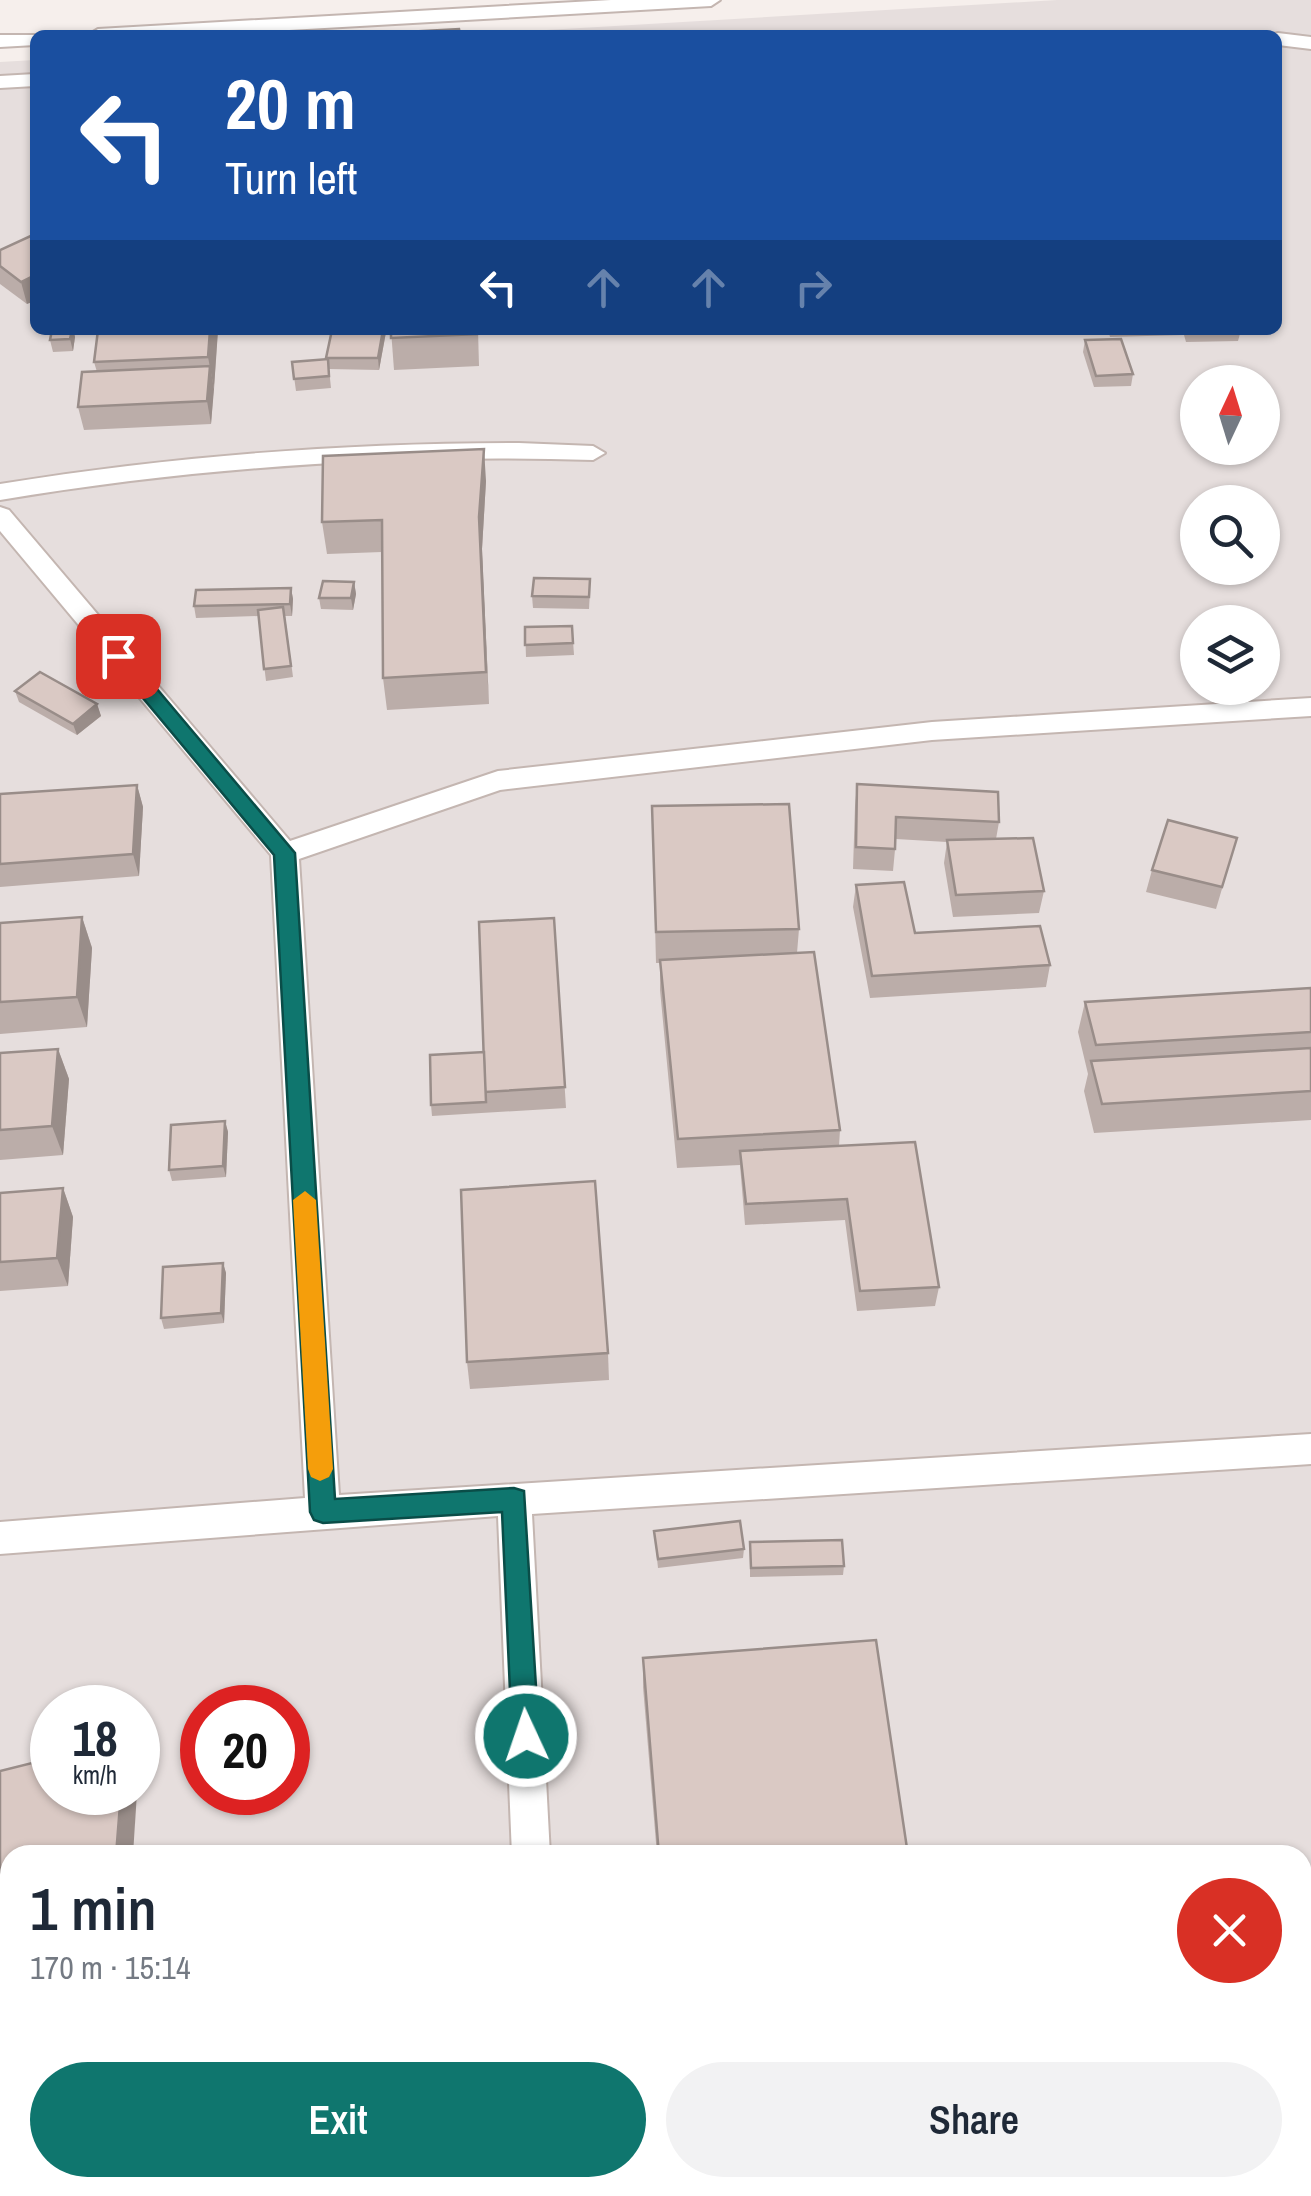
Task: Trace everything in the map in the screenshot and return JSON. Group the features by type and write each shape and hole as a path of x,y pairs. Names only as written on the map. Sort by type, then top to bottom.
{"lane":[{"path":"186,30 711,0"},
{"path":"0,40 30,38"},
{"path":"1282,40 1311,43"},
{"path":"0,82 30,80"},
{"path":"0,492 116,472 448,448 592,453"},
{"path":"0,515 284,853 323,1512"},
{"path":"284,853 498,781 932,732 1311,707"},
{"path":"0,1538 323,1512 1311,1449"},
{"path":"514,1500 531,1845"}],"shaded area":[{"path":"1057,0 1311,0 1311,1845 0,1845 0,62 30,60 30,335 1282,335 1282,30 546,30"}],"building":[{"path":"30,236 30,278 21,282 0,266 0,250"},
{"path":"51,335 71,335 70,339 50,340"},
{"path":"97,335 210,335 208,357 94,362"},
{"path":"331,335 382,335 378,358 326,358"},
{"path":"391,335 456,335 391,338"},
{"path":"1121,339 1133,374 1096,376 1085,340"},
{"path":"328,359 329,376 294,379 292,362"},
{"path":"210,366 207,401 78,407 82,372"},
{"path":"484,449 479,517 486,672 383,678 382,520 322,522 323,456"},
{"path":"534,578 590,579 589,597 532,596"},
{"path":"323,581 354,582 351,598 319,598"},
{"path":"291,588 290,604 194,606 196,590"},
{"path":"283,607 291,666 264,669 258,610"},
{"path":"572,626 573,643 525,645 525,627"},
{"path":"40,672 97,704 73,724 15,691"},
{"path":"857,784 998,792 999,822 896,817 895,849 856,847"},
{"path":"137,785 133,854 0,864 0,794"},
{"path":"789,804 799,929 656,932 652,806"},
{"path":"1168,820 1237,838 1222,887 1152,870"},
{"path":"1033,838 1044,891 956,895 947,840"},
{"path":"904,882 915,933 1040,926 1050,965 872,976 856,885"},
{"path":"82,917 77,997 0,1002 0,923"},
{"path":"554,918 565,1087 485,1092 479,922"},
{"path":"814,952 840,1130 678,1139 660,960"},
{"path":"1311,988 1311,1032 1096,1045 1085,1002"},
{"path":"1311,1048 1311,1091 1102,1104 1091,1061"},
{"path":"58,1049 52,1126 0,1130 0,1053"},
{"path":"484,1052 486,1102 431,1105 430,1055"},
{"path":"225,1121 223,1166 169,1170 171,1125"},
{"path":"915,1142 939,1287 860,1291 847,1199 746,1204 740,1151"},
{"path":"595,1181 608,1353 467,1362 461,1190"},
{"path":"63,1188 57,1258 0,1262 0,1193"},
{"path":"223,1263 221,1313 161,1318 163,1267"},
{"path":"740,1521 744,1549 658,1559 654,1531"},
{"path":"842,1540 844,1566 751,1568 750,1542"},
{"path":"876,1640 907,1845 658,1845 643,1658"},
{"path":"30,1764 30,1815 119,1815 117,1845 0,1845 0,1771"}],"slow traffic":[{"path":"305,1200 320,1469"}],"route":[{"path":"118,656 284,853 323,1512 514,1500 526,1736"}]}
